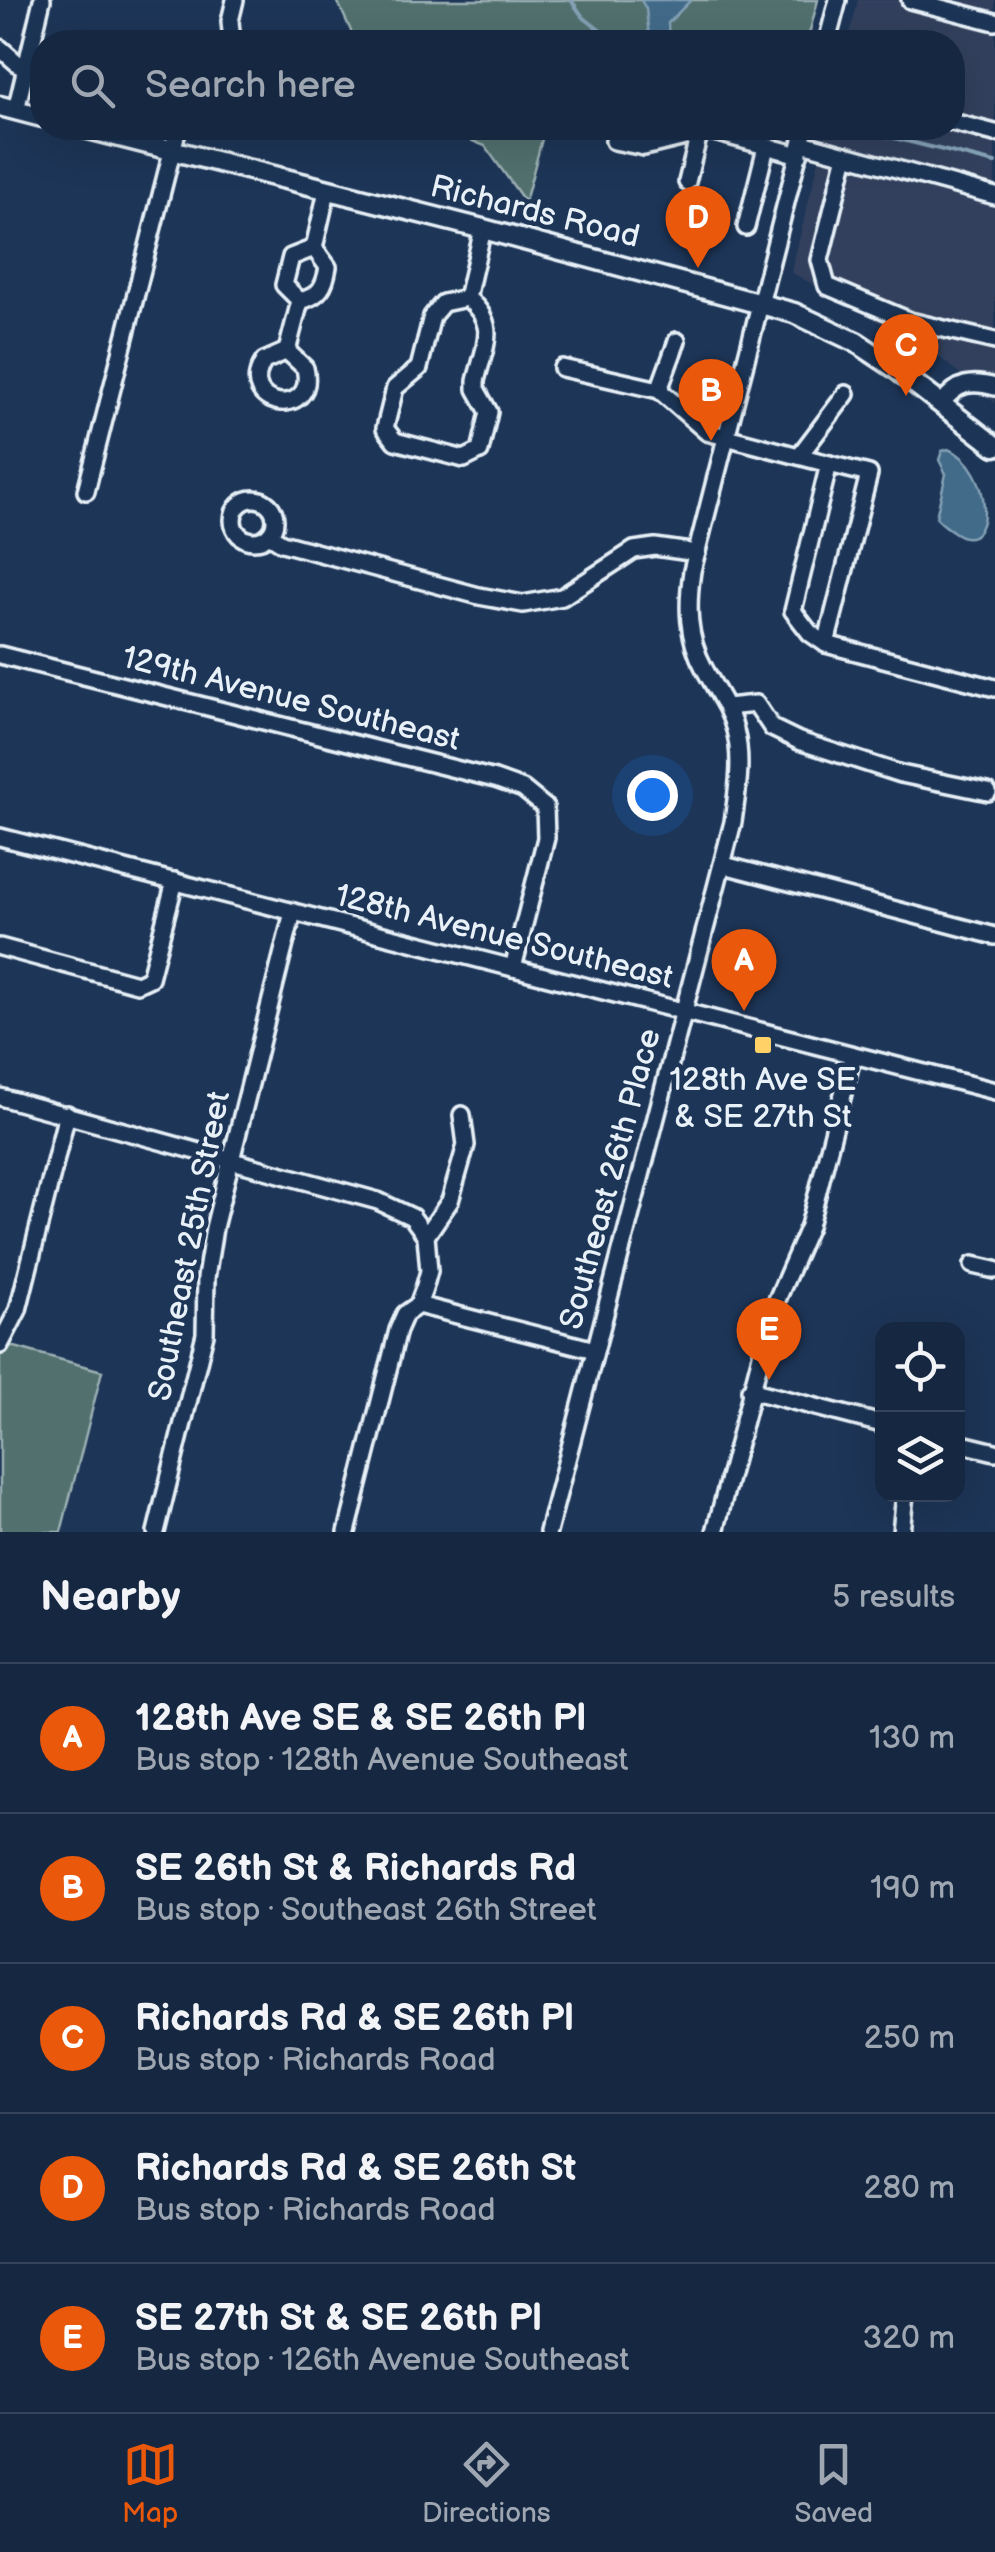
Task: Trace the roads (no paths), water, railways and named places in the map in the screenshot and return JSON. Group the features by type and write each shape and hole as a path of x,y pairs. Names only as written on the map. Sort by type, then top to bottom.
{"main road":[{"name":"Richards Road","path":"132,140 794,313 856,342 942,402 995,446"}],"street":[{"path":"35,30 42,0"},
{"path":"231,30 235,0"},
{"path":"830,30 838,0"},
{"path":"910,0 995,22"},
{"path":"0,48 25,70"},
{"path":"8,108 30,49"},
{"path":"965,125 995,133"},
{"path":"86,492 175,140"},
{"path":"614,141 644,147 674,140"},
{"path":"687,182 698,140"},
{"path":"740,140 766,147 802,142 995,196"},
{"name":"Southeast 26th Place","path":"548,1532 733,822 739,771 736,731 696,653 690,635 688,598 802,142"},
{"path":"746,227 766,147"},
{"path":"846,155 820,260 827,286 910,321 995,341"},
{"path":"300,301 322,290 326,279 328,267 314,248 327,191"},
{"path":"467,298 483,229"},
{"path":"300,301 284,284 286,271 292,257 314,248"},
{"path":"467,298 484,314 489,326 476,389 489,412 480,451 464,459 395,441 385,428 395,388 418,368 432,316 443,303 467,298"},
{"path":"287,351 300,301"},
{"path":"659,390 676,341"},
{"path":"562,368 659,390 707,432 870,474 826,644"},
{"path":"942,402 954,387 978,382 995,388"},
{"path":"799,456 846,394"},
{"path":"829,464 793,611 810,633 826,644 995,688"},
{"path":"269,535 300,548 478,596 523,604 541,603 571,592 634,550 656,547 697,553"},
{"name":"129th Avenue Southeast","path":"0,655 511,783 540,802 548,824 513,968"},
{"path":"727,707 756,704 772,728 799,741 901,774 988,792"},
{"name":"128th Avenue Southeast","path":"0,837 995,1091"},
{"path":"724,865 995,936"},
{"path":"0,947 136,984 150,978 175,881"},
{"name":"Southeast 25th Street","path":"156,1532 205,1334 206,1278 231,1161 293,912"},
{"path":"715,1532 776,1300 809,1226 854,1054"},
{"path":"0,1098 397,1208 412,1217 426,1236 429,1271 418,1305 405,1314 398,1330 347,1532"},
{"path":"0,1345 18,1310 66,1114"},
{"path":"426,1236 450,1200 466,1145 462,1115"},
{"path":"974,1264 995,1270"},
{"path":"418,1305 595,1350"},
{"path":"750,1390 875,1422"},
{"path":"965,1444 995,1452"},
{"path":"900,1532 904,1502"}],"waterway":[{"path":"571,0 583,17 600,30"},
{"path":"902,140 995,163"}],"place":[{"name":"Richards Rd & SE 26th St","path":"698,268"},
{"name":"Richards Rd & SE 26th Pl","path":"906,396"},
{"name":"SE 26th St & Richards Rd","path":"711,441"},
{"name":"128th Ave SE & SE 26th Pl","path":"744,1011"},
{"name":"128th Ave SE & SE 27th St","path":"763,1045"},
{"name":"SE 27th St & SE 26th Pl","path":"769,1380"}]}
